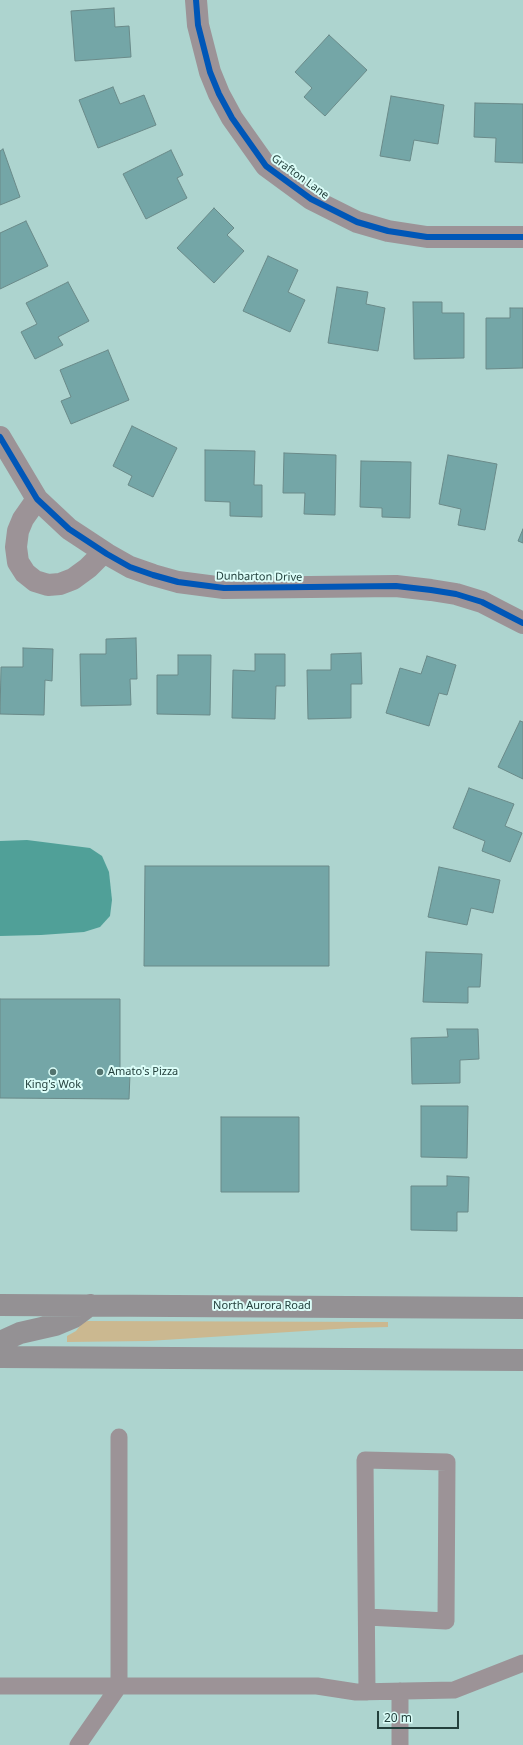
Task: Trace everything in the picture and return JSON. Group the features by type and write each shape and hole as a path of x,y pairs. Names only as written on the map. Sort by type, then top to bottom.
{"main road":[{"name":"North Aurora Road","path":"0,1304 523,1308"},
{"path":"0,1342 20,1333 55,1325 74,1317 90,1305"},
{"path":"0,1357 523,1360"}],"street":[{"name":"Grafton Lane","path":"196,0 198,24 210,72 219,94 232,118 266,166 311,199 357,222 388,231 427,237 523,238"},
{"name":"Dunbarton Drive","path":"0,437 37,499 69,529 130,567 178,582 224,588 396,586 431,590 456,594 482,602 523,623"},
{"path":"37,499 23,519 18,531 16,547 18,562 25,574 35,581 48,585 60,584 73,578 88,568 104,552"}],"lane":[{"path":"78,1745 119,1686 119,1437"},
{"path":"367,1617 446,1621 447,1462 365,1460 367,1692"},
{"path":"0,1686 317,1686 356,1692 454,1690 523,1663"},
{"path":"400,1692 400,1745"}],"shaded area":[{"path":"83,1322 388,1322 388,1327 148,1341 67,1342 67,1336 76,1331"}],"water":[{"path":"27,840 90,848 102,856 109,872 112,900 110,916 100,927 84,932 0,936 0,841"}],"building":[{"path":"114,8 115,27 129,26 131,57 75,61 71,11"},
{"path":"329,35 367,70 325,116 304,97 312,88 295,72"},
{"path":"113,87 120,104 144,95 156,125 98,148 79,100"},
{"path":"391,96 444,105 438,144 414,140 410,161 380,156"},
{"path":"475,103 523,104 523,163 495,162 496,138 474,137"},
{"path":"3,149 20,197 0,205 0,151"},
{"path":"171,150 183,175 177,178 187,198 146,219 123,174"},
{"path":"214,208 234,228 227,235 244,251 214,283 177,248"},
{"path":"26,221 48,266 0,289 0,233"},
{"path":"268,256 298,270 288,292 305,300 290,332 243,311"},
{"path":"68,282 89,321 58,337 63,345 35,359 21,332 37,324 26,303"},
{"path":"337,287 368,292 366,304 385,308 378,351 328,343"},
{"path":"413,302 442,302 442,313 464,313 464,358 414,359"},
{"path":"510,308 523,308 523,368 486,369 486,318 510,318"},
{"path":"108,350 129,400 71,424 61,401 71,397 60,370"},
{"path":"132,426 177,448 153,497 128,485 132,476 113,466"},
{"path":"205,450 255,451 254,485 262,485 262,517 230,516 230,502 205,501"},
{"path":"284,453 336,455 335,515 304,514 305,493 283,493"},
{"path":"448,455 497,464 485,530 458,525 461,509 439,504"},
{"path":"361,461 411,462 410,518 382,517 382,508 360,507"},
{"path":"523,529 523,543 518,541"},
{"path":"136,638 137,679 130,679 131,705 81,706 80,654 106,654 106,639"},
{"path":"23,648 53,649 52,681 45,680 44,715 0,714 1,667 23,667"},
{"path":"361,653 362,684 351,684 351,718 308,719 307,670 331,670 331,654"},
{"path":"255,654 285,654 285,686 276,686 275,719 232,718 233,670 255,671"},
{"path":"178,655 211,655 210,715 157,714 157,675 178,675"},
{"path":"427,656 456,665 447,695 439,693 429,726 386,713 400,668 421,674"},
{"path":"520,721 523,722 523,779 498,767"},
{"path":"469,788 514,804 505,826 522,833 510,862 482,851 485,841 453,828"},
{"path":"145,866 329,866 329,966 144,966"},
{"path":"439,867 500,880 493,913 471,908 467,925 428,917"},
{"path":"426,952 482,954 480,987 468,987 468,1003 423,1002"},
{"path":"0,999 120,999 120,1074 130,1074 129,1099 0,1098"},
{"path":"447,1029 478,1029 479,1059 460,1060 460,1083 412,1084 411,1038 448,1037"},
{"path":"421,1106 468,1106 467,1158 421,1157"},
{"path":"221,1117 299,1117 299,1192 221,1192"},
{"path":"447,1176 469,1177 468,1212 457,1212 457,1231 411,1230 411,1186 447,1186"}],"cycle path":[{"path":"196,0 198,25 210,72 219,94 232,118 266,166 311,199 357,222 388,231 427,237 523,237"},
{"path":"0,437 37,499 69,529 130,567 178,582 224,588 396,586 431,590 456,594 482,602 523,623"}],"place":[{"name":"King's Wok","path":"53,1072"},
{"name":"Amato's Pizza","path":"100,1072"}]}
